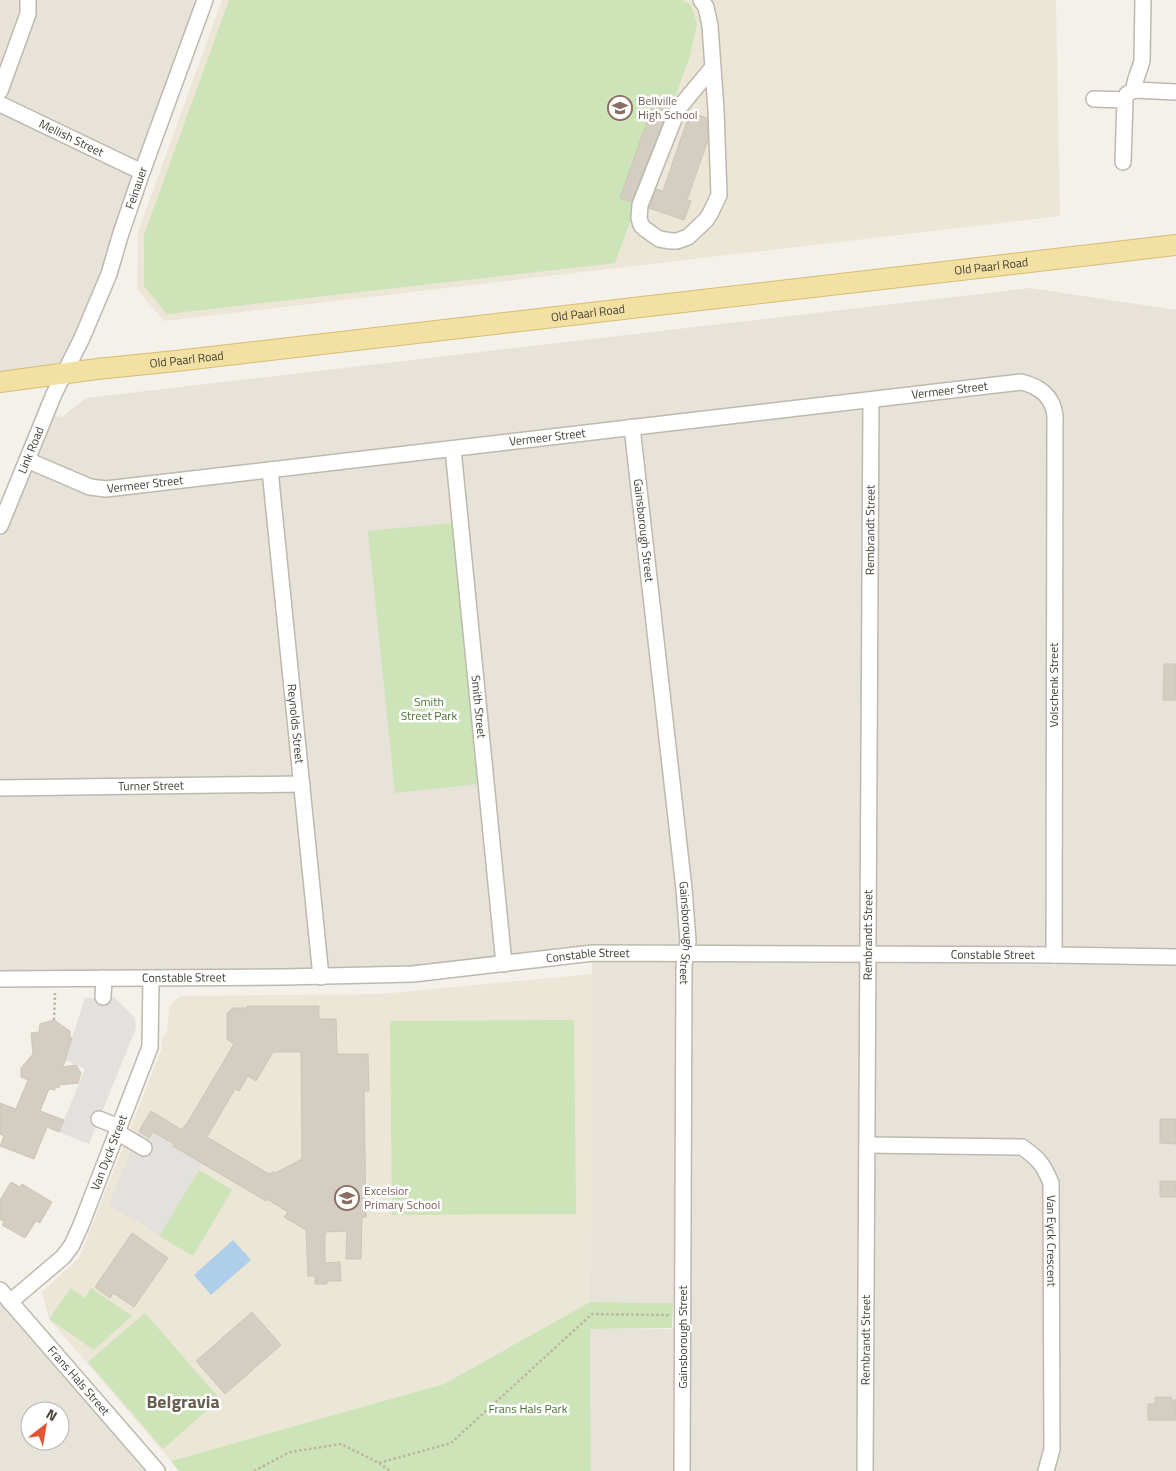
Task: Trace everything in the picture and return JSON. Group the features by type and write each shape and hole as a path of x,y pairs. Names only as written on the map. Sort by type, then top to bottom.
{"main road":[{"name":"Old Paarl Road","path":"0,382 1176,245"}],"street":[{"path":"0,91 28,14 28,0"},
{"name":"Feinauer","path":"64,374 82,338 109,274 142,172 205,0"},
{"path":"701,0 709,15 713,67 716,110 719,195 706,220 688,237 671,241 659,239 641,225 639,218 640,205 678,109 713,67"},
{"path":"1123,162 1130,95 1142,60 1143,0"},
{"path":"1094,99 1176,92"},
{"name":"Mellish Street","path":"0,104 142,172"},
{"name":"Link Road","path":"0,526 26,460 64,374"},
{"name":"Vermeer Street","path":"26,460 90,487 100,489 1021,382 1031,384 1040,389 1054,406 1055,416"},
{"name":"Rembrandt Street","path":"865,1471 871,400"},
{"name":"Volschenk Street","path":"1054,955 1055,416"},
{"name":"Gainsborough Street","path":"632,427 684,889 688,941 684,975 682,1471"},
{"name":"Smith Street","path":"453,449 504,964"},
{"name":"Reynolds Street","path":"270,470 321,977"},
{"name":"Turner Street","path":"0,788 302,784"},
{"name":"Constable Street","path":"0,979 321,977 413,974 593,953 1176,957"},
{"path":"103,998 104,978"},
{"name":"Van Dyck Street","path":"10,1302 63,1258 72,1245 150,1047 151,978"},
{"path":"99,1119 144,1148"},
{"name":"Van Eyck Crescent","path":"867,1145 1022,1147 1034,1155 1044,1166 1051,1183 1052,1449 1046,1471"},
{"name":"Frans Hals Street","path":"0,1290 157,1471"}],"path":[{"path":"54,1020 55,979"},
{"path":"379,1463 451,1443 592,1314 683,1315"},
{"path":"254,1471 290,1452 341,1444 379,1463 390,1471"}],"shaded area":[{"path":"0,0 207,0 68,371 0,379"},
{"name":"Bellville High School","path":"222,0 1056,0 1060,216 164,321 137,289 138,232"},
{"path":"1030,288 1176,310 1176,1471 591,1471 590,1329 682,1329 681,1303 590,1302 592,955 412,975 0,980 0,528 46,415 62,417 86,398"},
{"name":"Excelsior Primary School","path":"593,974 590,1302 444,1384 171,1461 49,1319 42,1292 79,1258 161,1051 162,1037 167,1033 169,1006 180,996 380,994"},
{"path":"114,997 135,1018 136,1028 89,1144 59,1132 85,1069 65,1060 85,998"},
{"path":"139,1131 149,1137 153,1132 202,1163 160,1235 109,1205"},
{"path":"0,1292 155,1471 0,1471"}],"green space":[{"path":"229,0 682,0 691,5 697,24 690,56 615,263 167,314 144,286 144,235"},
{"name":"Smith Street Park","path":"453,523 480,784 395,793 368,531"},
{"path":"574,1020 576,1214 392,1215 390,1021"},
{"path":"199,1170 232,1190 193,1256 159,1236"},
{"path":"71,1288 85,1298 91,1288 132,1316 94,1350 49,1319"},
{"name":"Frans Hals Park","path":"590,1302 673,1303 672,1328 590,1329 591,1471 179,1471 171,1461 444,1384"},
{"path":"145,1313 220,1399 163,1449 88,1362"}],"water":[{"path":"233,1240 251,1260 211,1295 194,1275"}],"building":[{"path":"655,100 670,105 631,202 620,198"},
{"path":"690,112 707,118 708,140 687,200 691,201 684,220 649,208 656,189 663,191"},
{"path":"1164,664 1176,664 1176,700 1163,700"},
{"path":"247,1006 319,1006 319,1019 336,1019 337,1054 368,1054 369,1091 364,1091 366,1217 362,1217 361,1259 346,1259 347,1231 325,1232 325,1263 340,1262 341,1281 327,1281 327,1284 315,1284 315,1276 308,1276 306,1230 284,1217 288,1212 173,1146 174,1144 153,1132 149,1138 139,1131 151,1111 182,1130 234,1044 227,1039 227,1013 233,1008 247,1008","holes":["273,1052 301,1052 302,1159 275,1173 269,1174 207,1137 235,1089 239,1091 248,1076 256,1081"]},
{"path":"54,1020 70,1031 70,1037 72,1038 63,1067 76,1065 81,1073 78,1083 59,1085 60,1087 55,1088 55,1090 49,1089 40,1111 64,1120 59,1132 47,1127 34,1159 0,1146 4,1136 0,1134 0,1103 16,1109 28,1080 21,1077 21,1068 33,1054 31,1033 39,1032 40,1024"},
{"path":"1160,1119 1176,1119 1176,1144 1160,1143"},
{"path":"1160,1181 1176,1181 1176,1197 1160,1197"},
{"path":"11,1182 20,1187 22,1184 52,1202 40,1223 36,1221 25,1238 2,1225 4,1222 0,1219 0,1200"},
{"path":"132,1233 168,1258 134,1307 113,1293 110,1298 95,1287"},
{"path":"252,1312 281,1345 225,1394 196,1361"},
{"path":"1155,1397 1171,1397 1171,1400 1176,1400 1176,1420 1148,1420 1148,1404 1155,1404"}],"place":[{"name":"Bellville High School","path":"620,108"},
{"name":"Excelsior Primary School","path":"347,1198"}],"district":[{"name":"Belgravia","path":"183,1402"}]}
